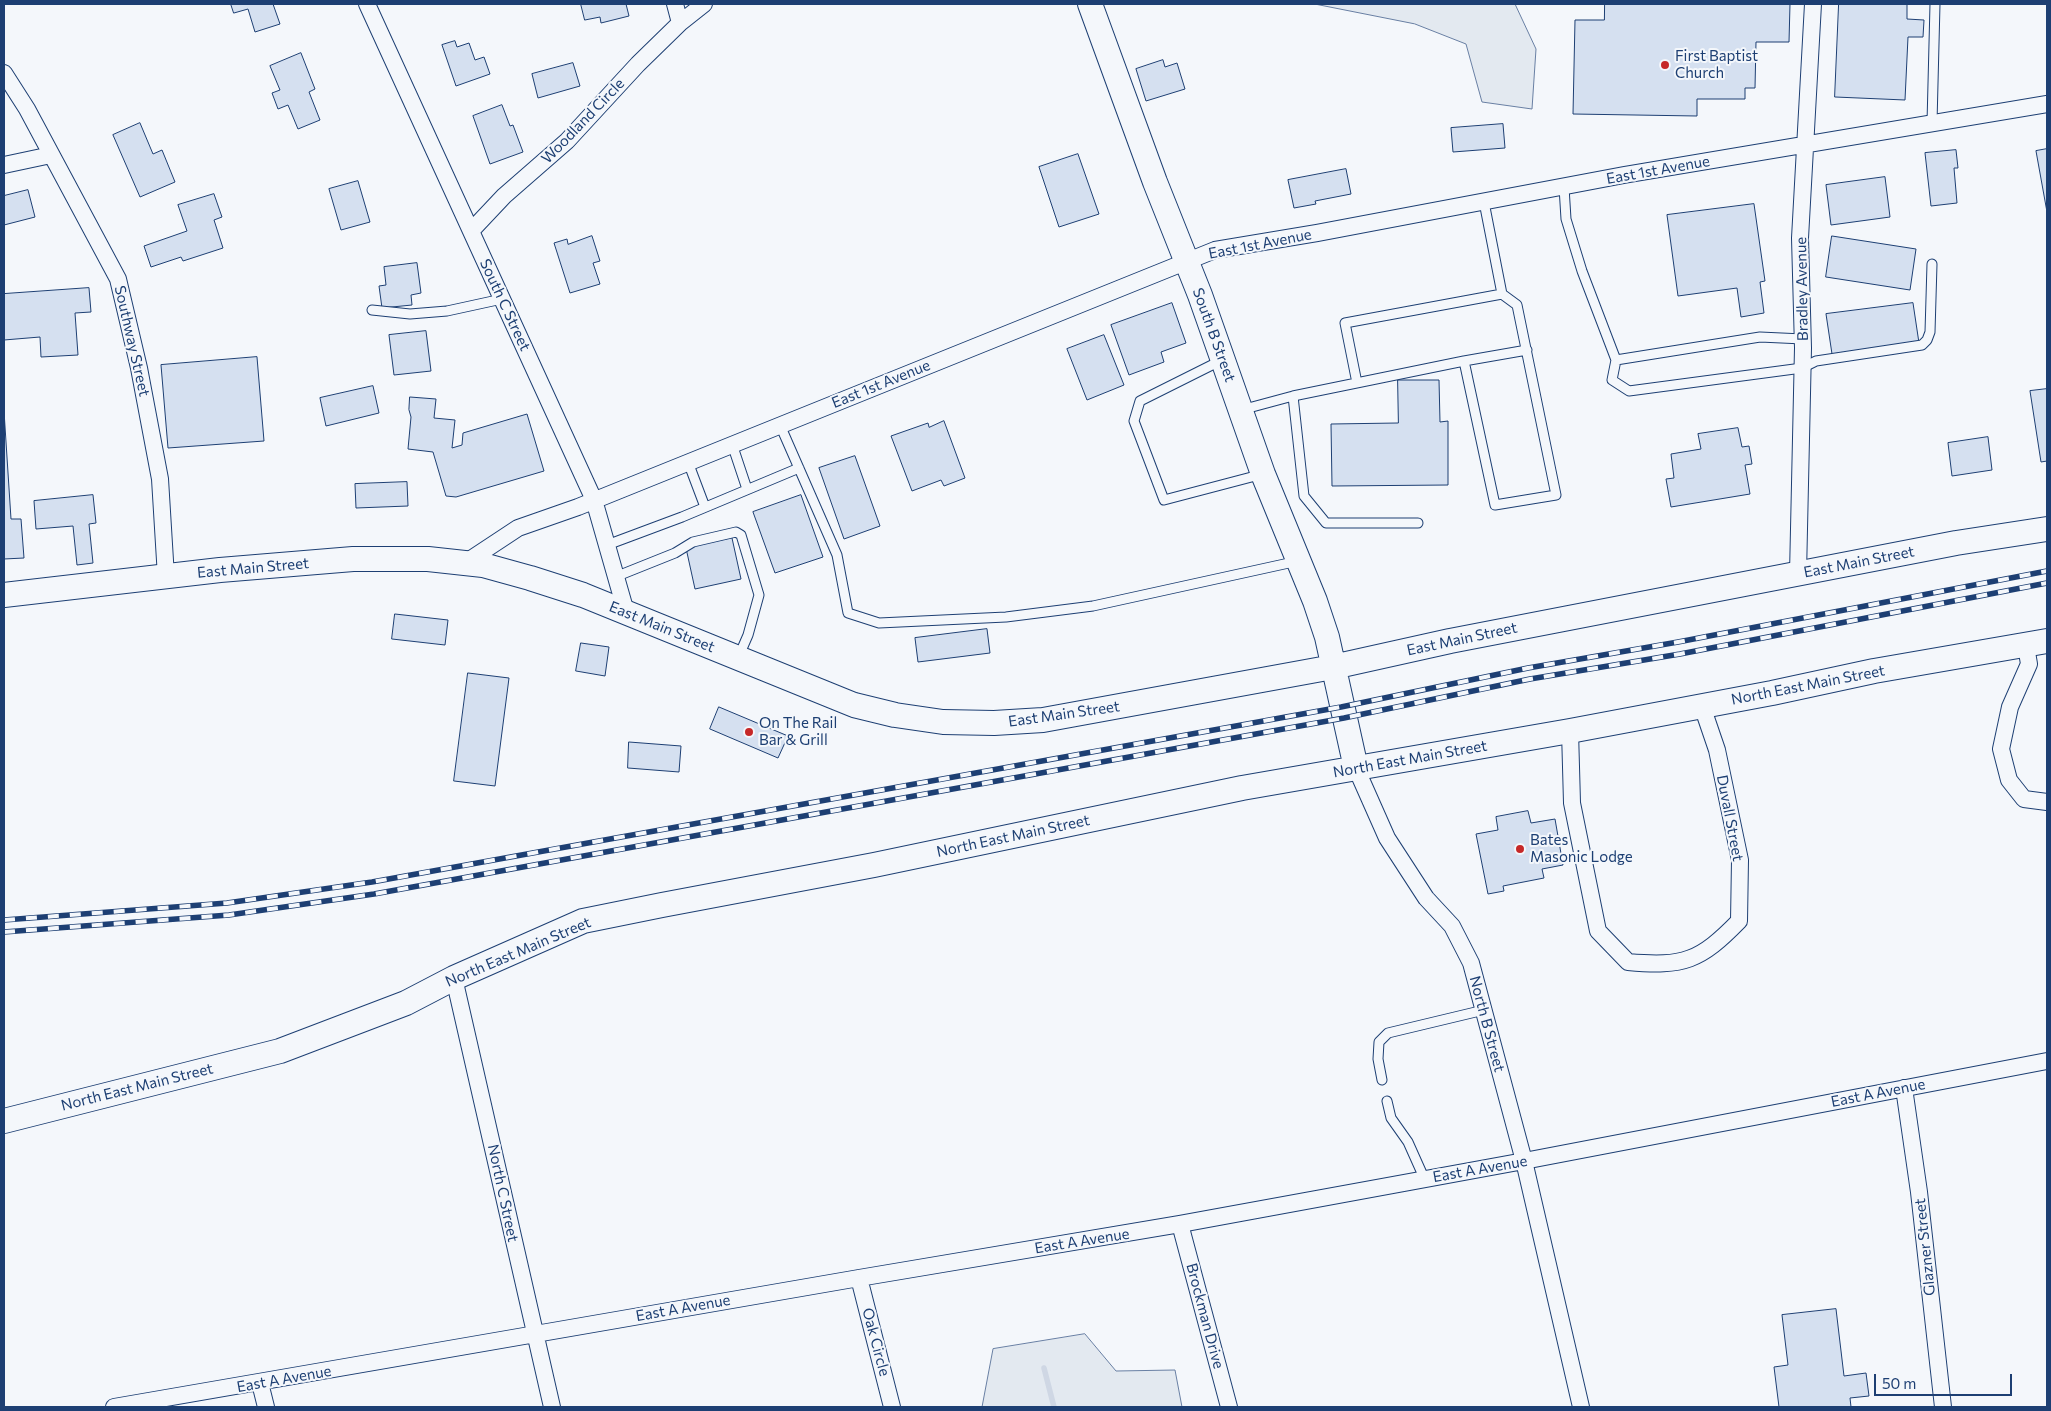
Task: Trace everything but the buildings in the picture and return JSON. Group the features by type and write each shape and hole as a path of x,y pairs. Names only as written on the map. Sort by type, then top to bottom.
{"street":[{"name":"South C Street","path":"367,4 594,500 626,612"},
{"path":"675,4 680,23"},
{"name":"Woodland Circle","path":"471,231 504,196 567,141 638,64 680,23 704,4"},
{"name":"South B Street","path":"1090,4 1223,360 1263,474 1315,601 1327,637 1333,667"},
{"name":"Bradley Avenue","path":"1798,574 1803,339 1800,238 1814,4"},
{"name":"Southway Street","path":"4,74 27,110 118,279 139,368 160,479 166,577"},
{"name":"East 1st Avenue","path":"464,563 518,528 594,500 1215,250 1564,187 2047,104"},
{"path":"4,165 51,156"},
{"name":"East Main Street","path":"4,595 353,559 428,559 484,565 530,578 626,612 854,705 895,715 943,722 986,723 1052,718 1333,667 1450,641 1956,543 2047,529"},
{"path":"2037,644 2010,707 2001,749 2009,780 2024,799 2047,802"},
{"name":"North East Main Street","path":"4,1121 280,1051 406,1003 454,978 583,921 662,904 874,865 1242,788 1570,731 1874,671 2037,644"},
{"name":"North B Street","path":"1333,667 1356,768 1387,838 1426,898 1452,926 1471,963 1524,1162 1581,1407"},
{"name":"Duvall Street","path":"1570,731 1572,803 1598,931 1628,962 1658,965 1690,960 1716,945 1739,921 1740,860 1717,750 1702,706"},
{"name":"North C Street","path":"454,978 552,1407"},
{"name":"East A Avenue","path":"114,1407 1180,1224 1524,1162 2047,1061"},
{"name":"Glazner Street","path":"1904,1088 1919,1192 1943,1407"},
{"name":"Brockman Drive","path":"1180,1224 1229,1407"},
{"name":"Oak Circle","path":"859,1278 892,1407"},
{"path":"260,1383 266,1407"}],"lane":[{"path":"1932,123 1935,4"},
{"path":"1564,187 1566,219 1582,271 1616,360 1612,380 1629,391 1802,368 1816,362 1922,345 1927,340 1930,332 1932,264"},
{"path":"1464,361 1495,505 1556,495 1517,305 1502,294 1484,202"},
{"path":"1357,383 1344,323 1502,294"},
{"path":"372,310 410,314 447,311 502,298"},
{"path":"1616,360 1760,337 1803,339"},
{"path":"1240,410 1294,396 1527,350"},
{"path":"1223,360 1140,400 1134,421 1164,500 1263,474"},
{"path":"1294,396 1304,496 1326,523 1418,523"},
{"path":"780,425 837,555 848,613 879,623 1006,617 1093,606 1298,561"},
{"path":"732,444 747,489"},
{"path":"688,462 706,507"},
{"path":"607,545 706,507 799,468"},
{"path":"615,577 675,553 693,542 736,532 741,535 759,595 748,635 738,658"},
{"path":"1382,1080 1378,1059 1379,1042 1388,1033 1484,1010"},
{"path":"1387,1101 1391,1118 1408,1142 1425,1180"}],"shaded area":[{"path":"1315,4 1515,4 1536,49 1532,109 1482,102 1466,44 1415,24"},
{"path":"1085,1334 1116,1371 1175,1370 1182,1407 982,1407 993,1349"}],"waterway":[{"path":"1044,1368 1054,1407"}],"railway":[{"path":"4,920 227,903 372,882 1341,707 1528,668 1678,642 2047,571"},
{"path":"4,932 229,915 374,894 1344,718 1530,679 1680,654 2047,583"}],"place":[{"name":"First Baptist Church","path":"1665,65"},
{"name":"On The Rail Bar & Grill","path":"749,732"},
{"name":"Bates Masonic Lodge","path":"1520,849"}]}
